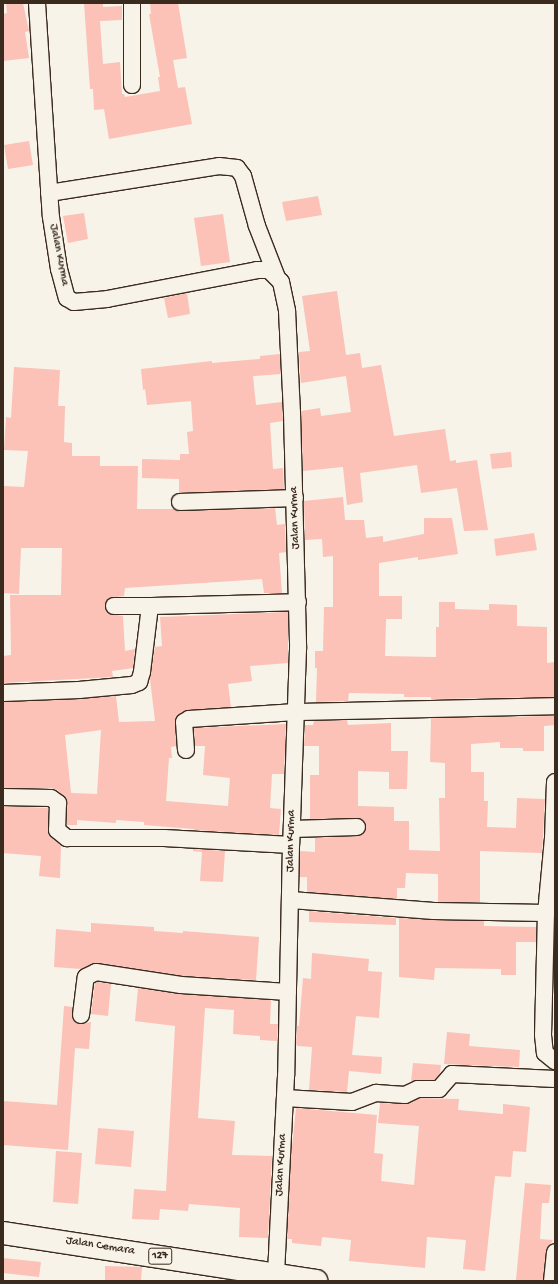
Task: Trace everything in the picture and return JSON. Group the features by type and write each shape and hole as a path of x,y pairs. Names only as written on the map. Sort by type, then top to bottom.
{"main road":[{"name":"Jalan Cemara","path":"3,1233 266,1276 316,1281"}],"street":[{"name":"Jalan Kurma","path":"37,3 51,217 59,269 67,298 74,302 107,298 257,270 269,270 276,274 281,282 289,328 298,602 298,649 291,845 291,900 285,1098 266,1276"},
{"path":"132,3 132,85"},
{"path":"49,193 219,166 237,168 243,176 257,226 276,274"},
{"path":"180,502 295,498"},
{"path":"114,606 298,602"},
{"path":"3,693 79,690 132,685 139,682 142,672 150,606"},
{"path":"186,750 185,720 296,712 555,706"},
{"path":"555,782 554,839 546,914 549,976 543,1048 549,1057 555,1061"},
{"path":"3,797 51,798 58,803 58,830 66,838 164,838 291,845"},
{"path":"292,829 357,827"},
{"path":"291,900 434,911 546,914"},
{"path":"81,1016 86,978 96,972 181,985 288,992"},
{"path":"285,1098 352,1102 376,1094 405,1095 418,1089 439,1089 452,1074 555,1079"},
{"path":"552,1281 555,1252"}],"building":[{"path":"6,3 23,3 29,31 25,32 29,58 3,61 3,14 7,13"},
{"path":"84,3 103,3 103,7 122,6 122,20 100,21 103,64 120,62 122,94 124,94 125,97 160,91 158,77 160,77 149,14 151,14 150,3 178,3 187,58 173,60 178,88 185,87 192,124 109,139 104,109 94,110 93,89 90,89"},
{"path":"29,141 33,165 8,169 4,145"},
{"path":"318,196 322,215 286,221 282,202"},
{"path":"84,213 88,239 68,243 63,216"},
{"path":"223,214 230,262 201,266 194,218"},
{"path":"337,291 346,355 360,353 362,368 381,365 394,436 445,429 450,461 456,460 456,463 477,460 488,530 464,531 457,488 421,493 417,465 360,473 363,502 347,505 343,467 303,471 301,411 320,408 321,416 351,412 346,376 301,383 299,352 310,351 302,296"},
{"path":"187,293 190,314 168,318 164,298"},
{"path":"280,354 281,374 253,376 256,405 282,402 283,421 270,423 273,469 283,468 284,489 179,493 179,479 142,478 142,459 180,460 180,454 189,454 187,432 193,431 191,401 147,405 145,389 143,390 141,369 212,361 212,363 260,359 260,356"},
{"path":"14,367 60,370 58,406 65,406 64,442 72,443 72,456 100,456 100,466 138,466 137,509 174,509 180,511 275,508 277,525 285,524 286,552 279,553 282,593 264,593 262,579 125,588 124,596 110,598 106,602 105,606 110,614 123,616 125,651 135,649 133,668 112,671 113,677 3,683 3,656 11,655 10,595 61,595 62,548 21,548 19,594 3,593 3,486 24,487 28,451 4,450 6,417 11,418"},
{"path":"511,452 512,467 492,469 490,454"},
{"path":"343,497 345,520 364,520 366,538 383,536 383,542 424,534 424,518 452,518 458,554 418,560 418,557 379,563 379,596 402,596 402,619 386,619 385,656 436,657 436,627 439,627 439,602 455,602 455,609 489,610 489,604 517,605 517,626 547,627 547,663 555,662 555,697 431,699 431,697 404,697 404,694 349,693 348,701 316,702 317,668 315,668 315,651 323,651 324,607 333,607 333,556 323,557 322,539 305,540 304,501"},
{"path":"534,533 537,550 496,556 494,539"},
{"path":"288,612 288,663 250,666 252,681 228,684 231,707 188,710 176,717 176,746 171,747 172,758 169,758 166,801 228,806 230,778 203,775 205,746 195,746 194,728 286,724 284,774 272,774 270,808 281,809 279,835 194,830 144,825 144,822 116,820 116,823 77,820 77,825 67,825 67,799 57,790 51,788 3,788 3,702 116,696 119,722 155,721 150,679 155,647 162,646 160,617","holes":["101,730 97,794 71,793 65,735"]},
{"path":"555,716 555,725 544,726 544,751 523,751 523,748 500,748 500,742 471,744 471,772 484,772 484,801 488,801 487,827 516,828 517,798 545,799 542,853 480,851 480,902 438,902 438,874 406,873 405,888 397,888 397,899 307,892 307,877 300,877 300,851 315,852 315,838 358,836 362,835 366,827 365,822 357,818 310,819 310,775 319,775 319,746 304,746 305,725 313,725 314,721 347,720 348,725 391,723 391,751 408,751 407,789 389,789 389,772 358,771 358,806 394,807 394,821 409,821 409,850 440,851 439,798 445,798 445,763 430,762 431,718"},
{"path":"3,806 48,808 48,834 61,846 60,878 39,876 41,856 3,853"},
{"path":"193,849 225,851 223,882 200,881 202,852 193,851"},
{"path":"309,911 396,918 396,925 309,922"},
{"path":"399,918 484,921 484,926 536,927 536,942 516,942 516,975 501,975 501,969 435,968 434,980 399,977"},
{"path":"91,923 154,927 154,931 183,933 183,931 259,937 256,980 182,976 97,963 81,969 54,967 56,929 91,932"},
{"path":"312,953 369,959 368,971 382,972 379,1018 356,1016 352,1055 382,1057 381,1074 349,1071 347,1092 309,1090 312,1047 297,1046 296,1043 303,978 311,979"},
{"path":"95,983 111,984 108,1016 91,1014"},
{"path":"138,988 180,994 271,1000 270,1024 278,1024 277,1041 260,1040 260,1036 233,1034 234,1010 205,1008 198,1118 235,1121 232,1155 272,1156 268,1238 239,1237 240,1208 189,1204 188,1211 160,1209 159,1220 132,1219 134,1189 166,1191 175,1026 135,1021"},
{"path":"64,1006 73,1007 72,1018 76,1023 80,1024 91,1022 89,1049 75,1048 68,1150 3,1145 3,1101 57,1105"},
{"path":"447,1032 470,1034 469,1046 520,1050 519,1067 444,1064"},
{"path":"413,1063 441,1065 440,1073 435,1080 418,1080 411,1082"},
{"path":"420,1098 459,1099 458,1110 503,1114 503,1104 530,1107 526,1152 513,1151 511,1177 495,1176 485,1271 463,1269 466,1240 427,1237 425,1268 349,1261 351,1240 322,1237 321,1246 292,1243 292,1239 287,1239 291,1157 296,1108 377,1115 374,1153 383,1154 381,1181 414,1185 419,1126 378,1123 380,1103 405,1104"},
{"path":"98,1128 134,1131 131,1167 95,1164"},
{"path":"56,1151 82,1153 78,1204 53,1202"},
{"path":"525,1183 551,1185 549,1203 542,1203 540,1239 553,1240 546,1251 543,1281 516,1280"},
{"path":"3,1258 41,1262 39,1277 3,1273"},
{"path":"105,1266 142,1267 141,1281 105,1281"}]}
